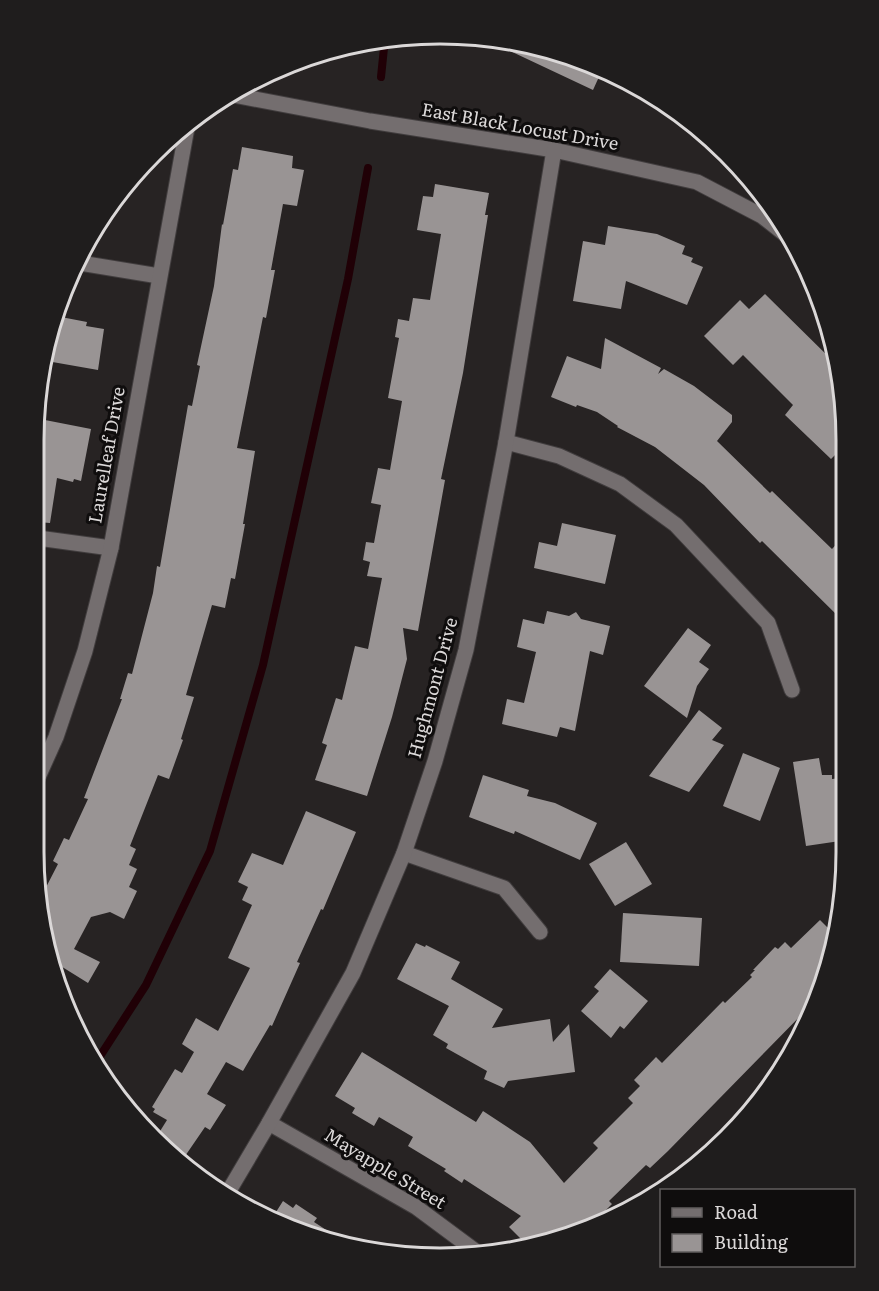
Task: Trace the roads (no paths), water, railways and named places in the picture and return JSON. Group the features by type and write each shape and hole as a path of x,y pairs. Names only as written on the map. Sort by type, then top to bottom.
{"street":[{"name":"East Black Locust Drive","path":"242,97 370,121 554,150 697,182 762,216 772,223"},
{"name":"Laurelleaf Drive","path":"44,764 56,737 85,651 111,548 185,136"},
{"name":"Hughmont Drive","path":"231,1188 270,1124 353,973 404,853 435,761 466,650 506,442 554,150"},
{"path":"84,264 159,276"},
{"path":"506,442 559,456 620,484 676,525 768,623 792,690"},
{"path":"44,539 111,548"},
{"path":"404,853 504,888 540,932"},
{"name":"Mayapple Street","path":"270,1124 416,1207 469,1247"}],"waterway":[{"path":"381,77 384,48"},
{"path":"100,1056 146,985 210,851 263,665 348,279 368,168"}]}
